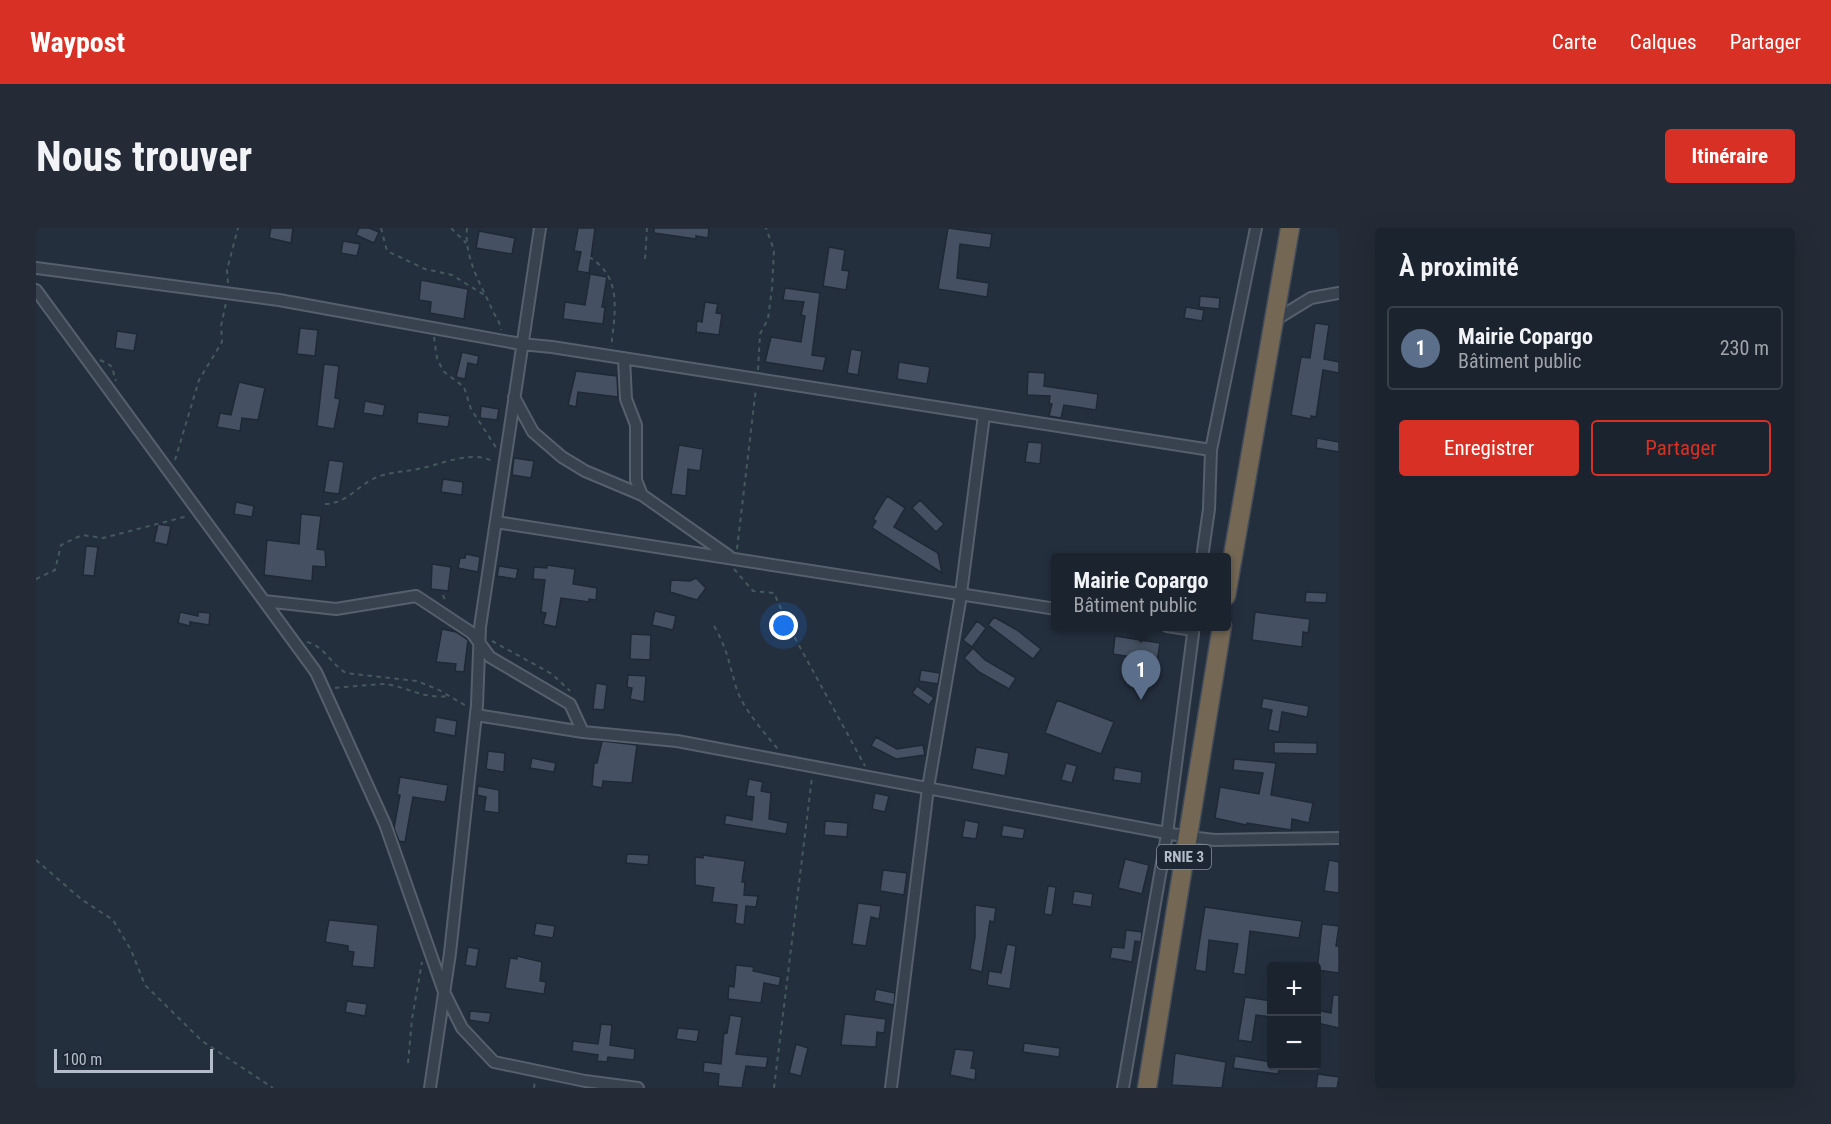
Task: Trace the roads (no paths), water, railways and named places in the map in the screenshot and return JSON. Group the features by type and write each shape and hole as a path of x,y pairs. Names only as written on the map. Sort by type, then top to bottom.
{"highway":[{"path":"1231,573 1290,228"},
{"name":"RNIE 3","path":"1147,1088 1221,631"}],"street":[{"path":"430,1088 444,992 476,715 480,630 540,228"},
{"path":"1203,553 1209,509 1211,450 1256,228"},
{"path":"36,268 228,294 521,344 624,358 1211,450"},
{"path":"36,290 316,672 385,824 444,992 462,1028 494,1062 585,1081 638,1088"},
{"path":"1275,320 1311,298 1339,293"},
{"path":"624,358 626,399 636,425 636,480 642,495"},
{"path":"514,397 533,432 562,458 585,471 642,495 675,520 735,559"},
{"path":"891,1088 928,788 961,594 984,415"},
{"path":"496,522 1051,608"},
{"path":"264,601 336,609 416,596 472,633 490,657 570,704 583,732"},
{"path":"1123,1088 1167,834 1193,631"},
{"path":"476,715 583,732 677,741 1188,837 1215,840 1339,838"}],"place":[{"name":"Mairie Copargo","path":"1141,700"}]}
